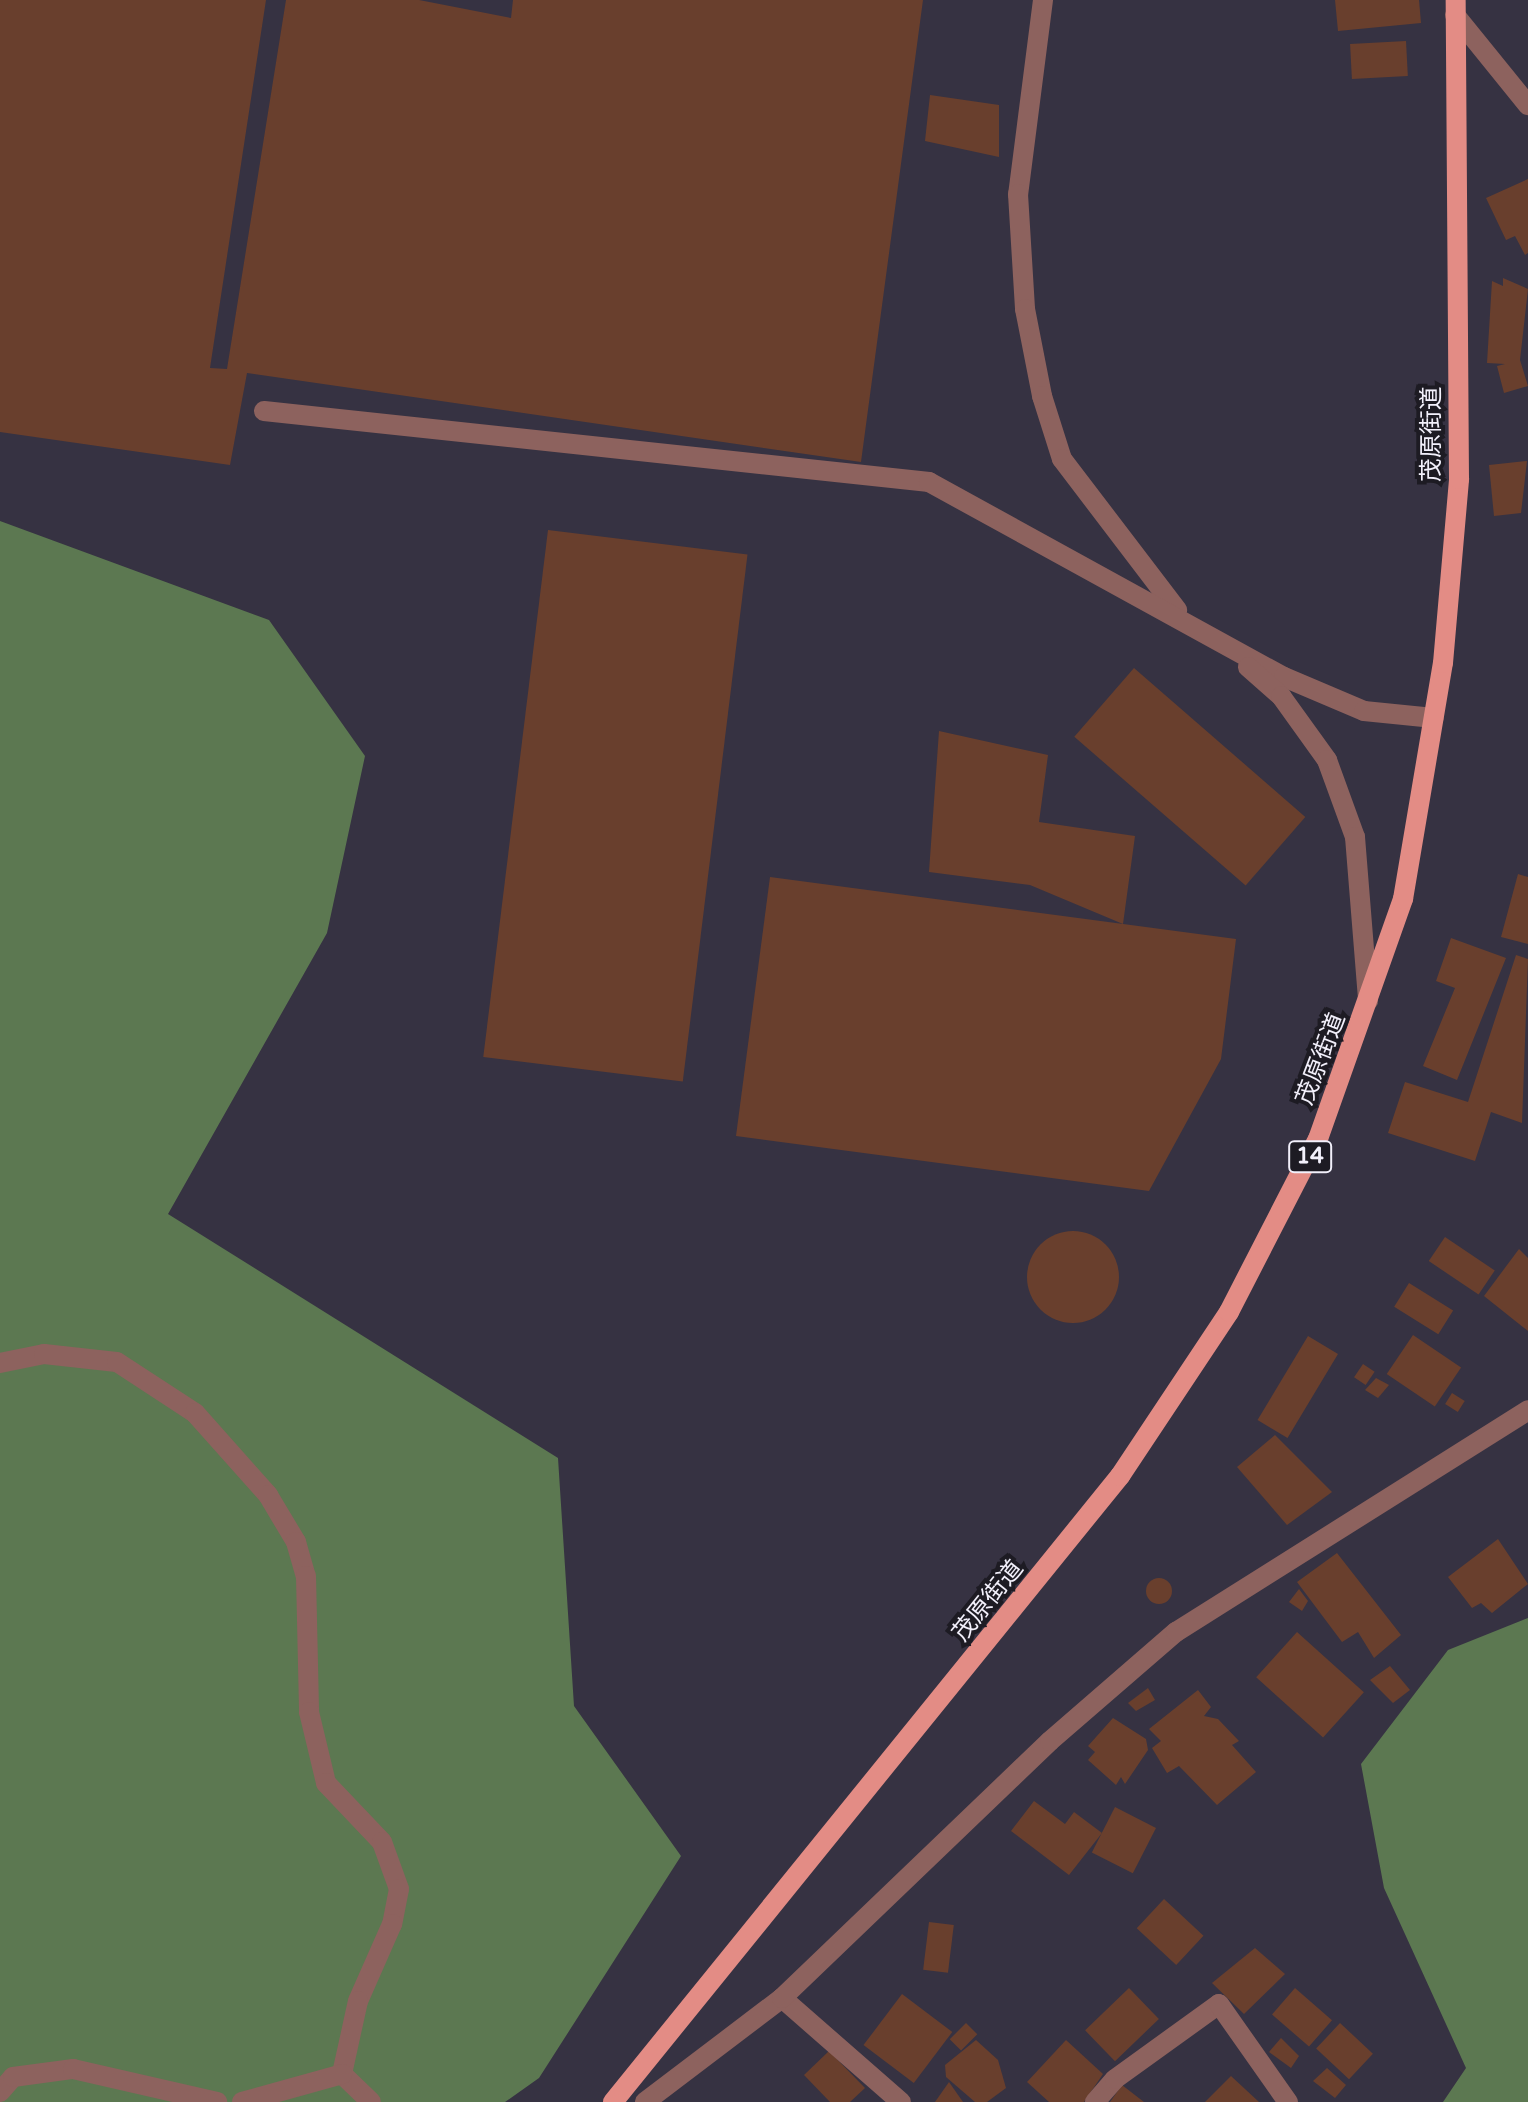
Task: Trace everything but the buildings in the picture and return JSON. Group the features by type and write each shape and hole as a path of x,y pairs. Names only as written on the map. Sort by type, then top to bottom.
{"main road":[{"name":"茂原街道","path":"613,2102 1086,1519 1184,1383 1275,1230 1368,1008 1403,899 1434,718 1459,479 1456,8"}],"street":[{"path":"1043,0 1018,194 1025,309 1042,396 1062,459 1182,616"},
{"path":"1456,8 1528,105"},
{"path":"264,411 929,482 1182,616 1216,639 1281,696 1327,760 1355,837 1368,1008"},
{"path":"1216,639 1364,711 1434,718"},
{"path":"0,1363 44,1354 117,1362 195,1413 268,1495 296,1542 306,1576 309,1712 326,1783 382,1842 399,1889 392,1924 358,2001 342,2074"},
{"path":"645,2102 782,1998 1050,1741 1176,1632 1528,1410"},
{"path":"782,1998 901,2102"},
{"path":"1095,2102 1115,2079 1219,2004 1288,2102"},
{"path":"0,2092 13,2077 73,2069 217,2102"},
{"path":"242,2102 342,2074"},
{"path":"342,2074 371,2102"}],"green space":[{"path":"0,521 269,620 365,756 327,933 168,1214 558,1458 574,1706 681,1856 539,2078 505,2102 0,2102"},
{"path":"1528,1618 1528,2102 1443,2102 1466,2068 1384,1888 1361,1764 1448,1650"}]}
